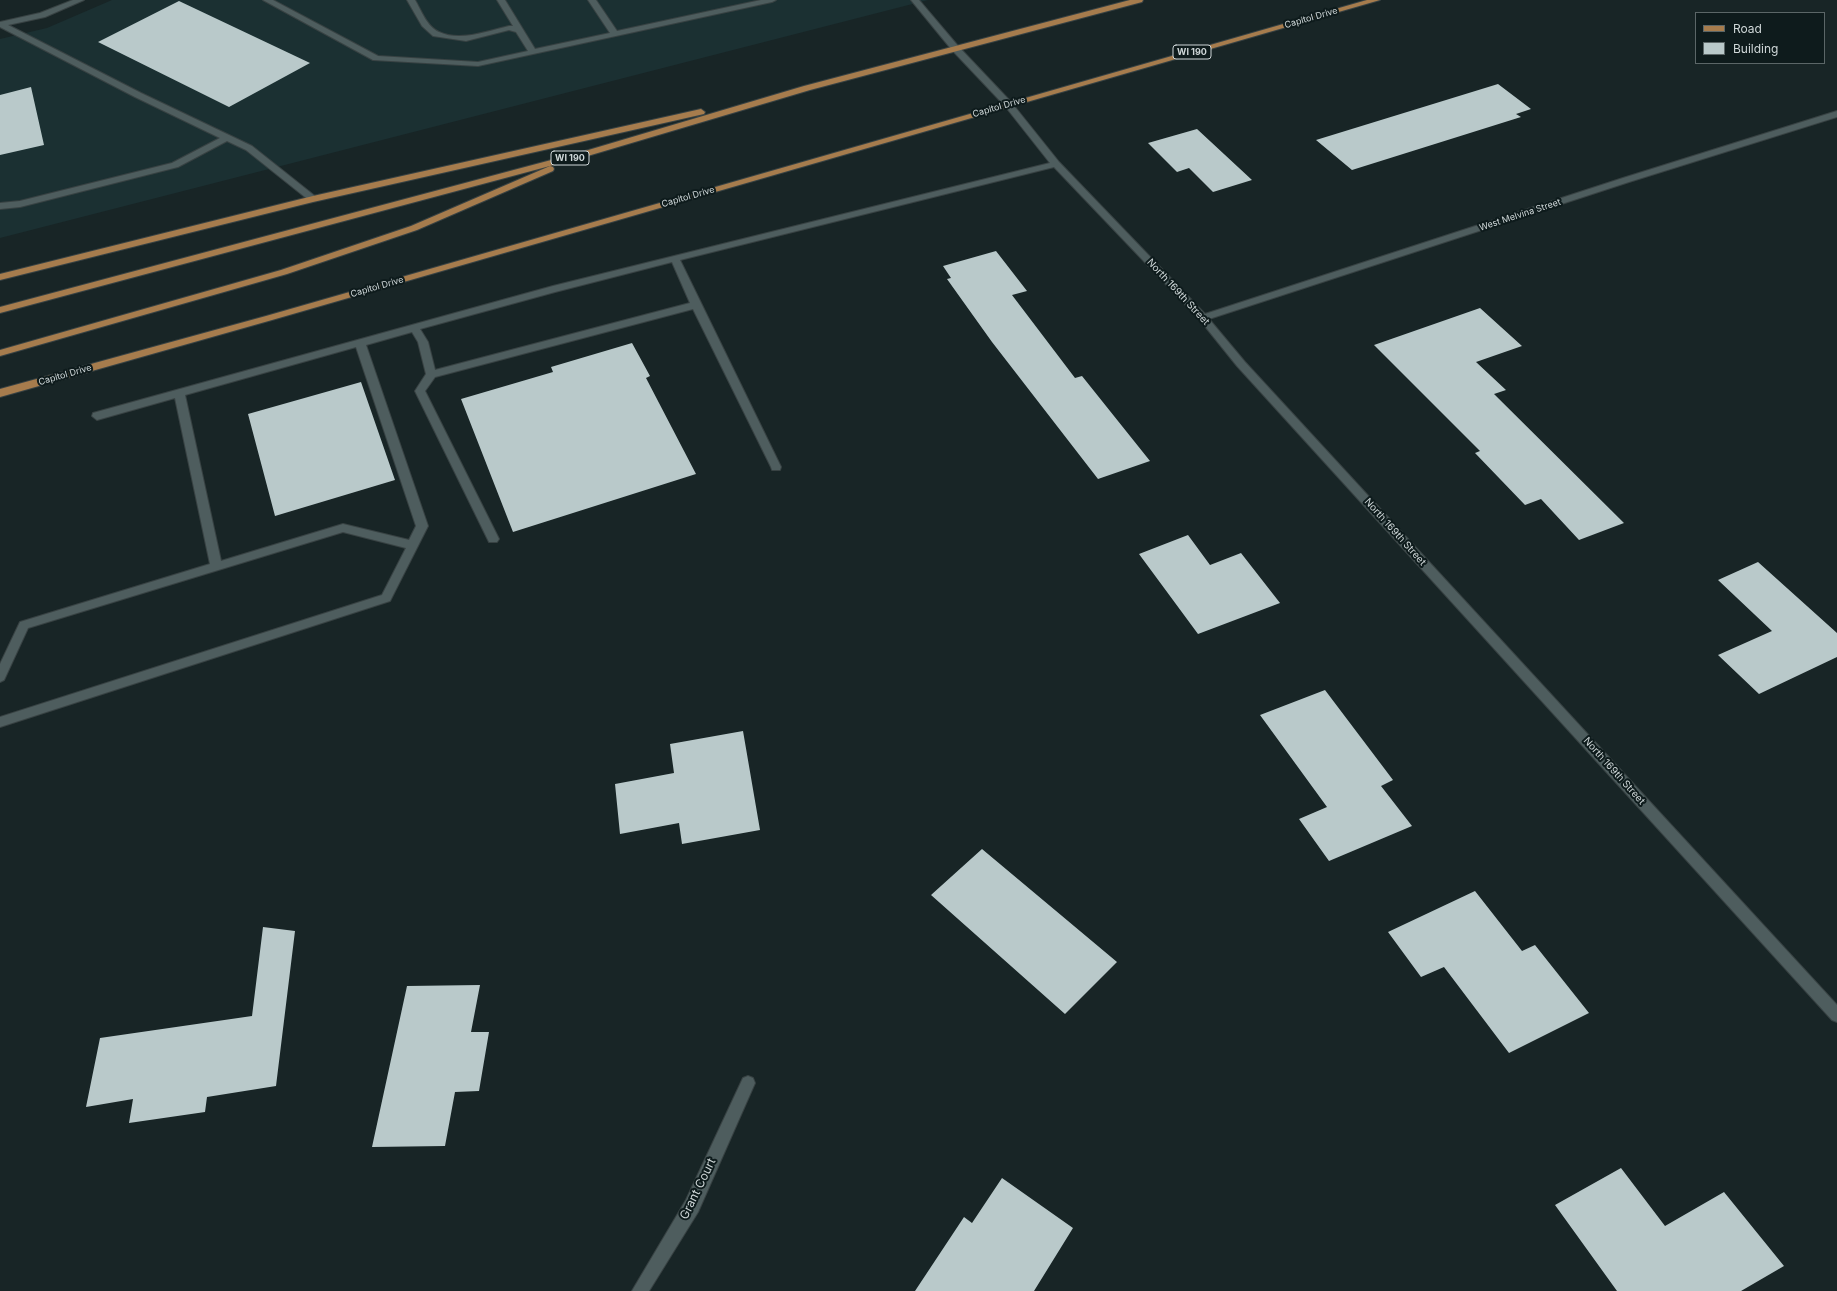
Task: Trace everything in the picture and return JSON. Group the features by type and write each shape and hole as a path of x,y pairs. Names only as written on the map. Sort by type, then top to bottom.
{"main road":[{"name":"WI 190","path":"0,310 588,153 807,88 1139,0"},
{"name":"Capitol Drive","path":"0,393 284,314 1008,104 1376,0"},
{"path":"0,277 312,198 807,88"},
{"path":"0,353 284,272 414,228 588,153"}],"street":[{"path":"0,24 42,15 80,0"},
{"path":"267,0 376,58 478,64 772,0"},
{"path":"411,0 425,24 436,34 466,39 508,28 519,30"},
{"path":"501,0 533,52"},
{"path":"592,0 615,34"},
{"name":"North 169th Street","path":"916,0 955,48 1008,104 1056,164 1203,318 1252,375 1837,1015"},
{"path":"0,24 138,95 248,148 312,198"},
{"name":"West Melvina Street","path":"1203,318 1626,180 1837,114"},
{"path":"0,206 20,204 175,165 226,138"},
{"path":"97,416 553,289 1056,164"},
{"path":"675,259 696,305 776,467"},
{"path":"493,539 420,391 431,374 696,305"},
{"path":"414,327 423,342 431,374"},
{"path":"0,722 386,598 422,526 360,342"},
{"path":"179,393 216,566"},
{"path":"0,677 24,625 343,528 412,545"},
{"name":"Grant Court","path":"640,1291 692,1206 748,1083"}],"shaded area":[{"path":"112,0 928,0 0,238 0,39 47,28"}],"building":[{"path":"179,1 310,63 229,107 98,42"},
{"path":"1498,84 1531,109 1516,114 1521,117 1352,170 1316,140"},
{"path":"31,87 44,145 0,155 0,95"},
{"path":"1197,129 1252,180 1213,192 1189,168 1177,172 1148,143"},
{"path":"996,251 1027,291 1012,295 1075,378 1082,376 1150,461 1098,479 992,342 947,279 951,278 943,266"},
{"path":"1480,308 1522,346 1476,362 1506,390 1494,394 1624,523 1579,540 1541,499 1525,505 1475,453 1480,451 1374,345"},
{"path":"632,343 650,376 646,378 696,474 513,532 461,399 553,372 551,367"},
{"path":"361,382 395,480 275,516 248,414"},
{"path":"1188,535 1210,565 1241,553 1280,603 1198,634 1139,554"},
{"path":"1758,562 1837,633 1837,657 1759,694 1718,655 1772,631 1718,580"},
{"path":"1325,690 1393,780 1381,786 1412,826 1329,861 1299,819 1327,807 1260,715"},
{"path":"743,731 760,830 682,844 679,823 620,834 615,784 674,773 670,744"},
{"path":"982,849 1117,962 1065,1014 931,895"},
{"path":"1475,891 1522,951 1535,945 1589,1013 1509,1053 1444,967 1421,977 1388,932"},
{"path":"263,927 295,931 276,1086 207,1097 205,1112 129,1123 133,1099 86,1107 100,1038 252,1016"},
{"path":"480,985 471,1032 489,1032 479,1091 455,1092 445,1146 372,1147 407,986"},
{"path":"1621,1168 1665,1226 1724,1192 1784,1266 1741,1291 1617,1291 1555,1205"},
{"path":"1002,1178 1073,1228 1034,1291 915,1291 964,1217 972,1223"}]}
